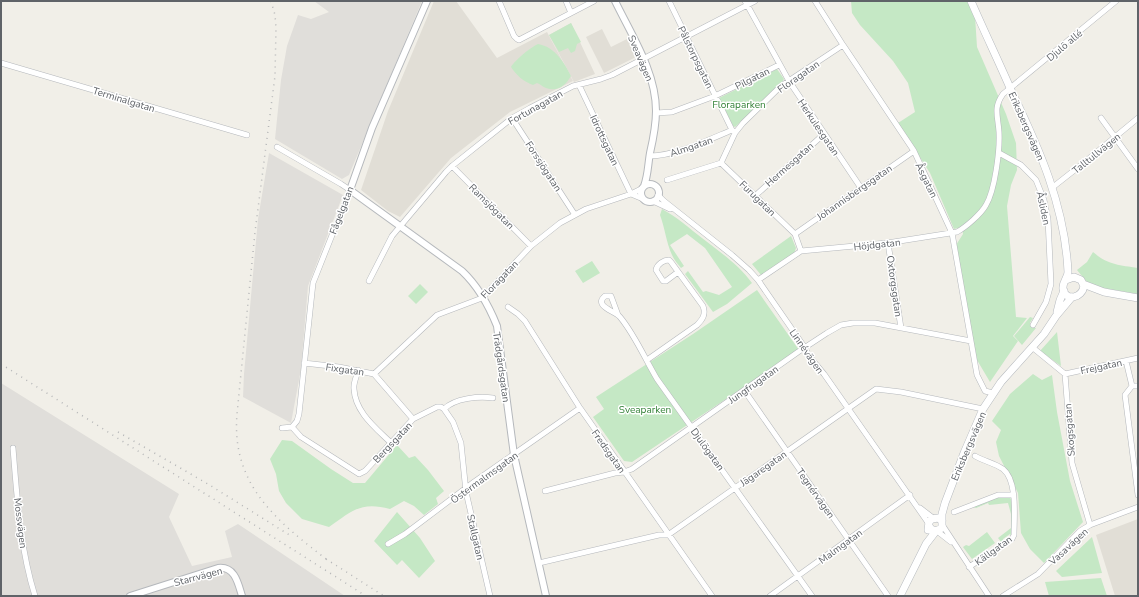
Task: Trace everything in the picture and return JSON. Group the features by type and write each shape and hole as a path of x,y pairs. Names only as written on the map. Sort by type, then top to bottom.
{"main road":[{"name":"Eriksbergsvägen","path":"971,1 1038,148 1053,187 1060,214 1067,257 1068,275 1066,280"},
{"name":"Eriksbergsvägen","path":"1067,257 1076,277"},
{"path":"1104,292 1082,293 1072,297 1064,291 1064,284 1070,277 1076,277 1084,284 1104,292 1138,298"},
{"path":"1082,293 1084,284"},
{"name":"Eriksbergsvägen","path":"1056,316 1064,291"},
{"name":"Eriksbergsvägen","path":"942,524 945,503 983,409 993,393 1044,334 1056,316 1072,297"},
{"name":"Eriksbergsvägen","path":"926,544 931,522 945,503"},
{"path":"938,518 942,524 941,529 936,531 931,529 931,522 938,518"},
{"name":"Eriksbergsvägen","path":"900,596 926,544 936,531"}],"street":[{"name":"Fågelgatan","path":"292,427 297,421 299,414 313,283 350,190 372,128 427,1"},
{"path":"499,1 517,39 519,40 594,1"},
{"path":"566,1 571,13"},
{"name":"Sveavägen","path":"615,1 644,59 651,77 655,94 656,113 650,156 643,187"},
{"name":"Pålstorpsgatan","path":"669,1 734,132"},
{"name":"Fortunagatan","path":"369,281 392,236 452,166 512,118 573,86 612,75 746,3 755,1"},
{"name":"Åsgatan","path":"816,1 843,45 914,151 952,233 978,375 981,382 989,386 993,393"},
{"name":"Djulö allé","path":"1011,89 1116,1"},
{"name":"Herkulesgatan","path":"746,3 789,82 861,188"},
{"name":"Floragatan","path":"721,163 734,132 781,86 843,45"},
{"name":"Terminalgatan","path":"1,63 247,135"},
{"name":"Pilgatan","path":"656,113 672,112 715,96 779,65"},
{"name":"Idrottsgatan","path":"580,85 631,194"},
{"path":"952,233 962,229 986,205 992,188 999,152 999,132 996,106 1003,94 1011,89"},
{"name":"Forssjögatan","path":"512,118 575,215"},
{"path":"1101,118 1138,169"},
{"name":"Talltullvägen","path":"1053,187 1138,118"},
{"name":"Almgatan","path":"650,156 660,156 673,153 734,132"},
{"name":"Hermesgatan","path":"756,195 824,134"},
{"name":"Trädgårdsgatan","path":"277,147 350,190 462,271 471,280 491,313 497,326 514,455 546,596"},
{"name":"Johannisbergsgatan","path":"795,234 914,151"},
{"name":"Åsliden","path":"999,152 1021,165 1036,180 1044,200 1048,218 1051,284 1046,302 1033,325"},
{"path":"667,180 721,163"},
{"name":"Furugatan","path":"721,163 795,234"},
{"name":"Sveavägen","path":"648,165 654,185"},
{"name":"Ramsjögatan","path":"452,166 531,246"},
{"path":"631,194 649,202 653,201 658,195 658,190 654,185 649,184 643,187 641,194 643,199"},
{"name":"Floragatan","path":"374,374 437,315 482,298 544,234 575,215 595,206 631,194 643,187"},
{"name":"Linnévägen","path":"658,195 743,263 758,280 809,356 931,522"},
{"name":"Linnévägen","path":"653,201 679,213"},
{"name":"Höjdgatan","path":"758,280 801,251 888,243 952,233"},
{"path":"795,234 801,251"},
{"name":"Oxtorgsgatan","path":"888,243 901,328"},
{"path":"647,360 697,324 705,313 703,306 678,272 669,260 658,265 656,270 663,281 666,281 678,272"},
{"name":"Fredsgatan","path":"508,307 525,321 580,408 712,596"},
{"name":"Djulögatan","path":"618,315 647,360 657,379 812,596"},
{"name":"Jungfrugatan","path":"545,491 632,469 835,328 853,323 875,323 971,341"},
{"path":"1032,347 1065,374"},
{"name":"Frejgatan","path":"1065,374 1138,358"},
{"path":"1126,361 1132,386 1126,395 1138,495"},
{"name":"Fixgatan","path":"304,364 358,370 374,374 413,419"},
{"path":"358,370 353,387 361,410 370,423 391,442"},
{"name":"Skogsgatan","path":"1065,374 1072,463 1090,525"},
{"path":"1132,386 1138,386"},
{"name":"Jägaregatan","path":"539,563 668,535 876,389 983,409"},
{"name":"Tegnérvägen","path":"744,390 888,596"},
{"name":"Bergsgatan","path":"292,427 301,437 360,474 365,471 413,419 437,407 444,409 449,404 456,401 484,396 494,398"},
{"name":"Östermalmsgatan","path":"388,544 405,534 580,408"},
{"name":"Stallgatan","path":"444,409 453,422 461,443 466,489 490,596"},
{"path":"282,428 292,427"},
{"name":"Mossvägen","path":"13,448 25,554 35,596"},
{"name":"Källgatan","path":"969,567 1012,539 1014,535 1012,482 1004,470 975,456"},
{"name":"Malmgatan","path":"770,596 910,495"},
{"path":"954,512 998,495 1013,495"},
{"name":"Vasavägen","path":"1003,596 1038,574 1080,531 1090,525 1138,507"},
{"path":"942,524 989,596"},
{"path":"936,531 955,546"},
{"name":"Starrvägen","path":"130,596 218,568 229,569 232,572 237,580 242,596"}],"shaded area":[{"path":"314,1 422,1 349,175 342,179 275,139 281,80 287,46 298,15 311,19 329,12"},
{"path":"434,1 456,1 497,58 547,32 573,81 510,112 451,158 400,217 388,211 361,190 388,111"},
{"path":"571,23 595,74 574,82 549,35"},
{"path":"602,29 611,47 627,39 636,57 604,73 586,37"},
{"path":"269,153 343,195 308,286 301,369 291,423 243,397 258,219"},
{"path":"1,383 179,494 169,517 192,566 232,557 225,531 238,524 345,596 1,596"},
{"path":"1138,519 1138,596 1115,596 1096,535"}],"green space":[{"path":"851,1 974,1 977,47 1006,114 1016,143 1017,170 1011,185 1007,206 1016,317 1027,318 1013,336 1018,341 990,382 977,360 956,245 963,234 962,227 954,229 930,173 898,123 915,112 908,83 893,61 860,25 852,13"},
{"path":"571,23 581,42 577,44 575,51 571,53 568,48 559,52 549,35"},
{"path":"538,44 549,48 554,52 562,61 571,76 566,83 558,89 545,88 537,83 533,85 526,82 520,78 511,67 523,54"},
{"name":"Floraparken","path":"777,69 784,79 780,85 735,127 733,126 719,98"},
{"path":"662,209 678,219 729,259 747,276 752,283 727,304 713,312 685,274 688,271 703,292 706,291 719,295 732,287 705,248 687,234 670,245 684,266 681,268 673,257 668,245 660,215"},
{"path":"791,236 796,248 794,254 761,275 752,264"},
{"path":"1093,252 1109,262 1138,268 1138,294 1097,287 1086,281 1077,270 1087,262"},
{"path":"592,261 600,273 583,283 575,271"},
{"path":"420,284 428,292 416,304 408,296"},
{"name":"Sveaparken","path":"757,290 799,350 632,462 624,461 593,417 604,409 596,397 693,334"},
{"path":"1030,317 1033,318 1030,323 1032,327 1036,328 1022,345 1014,336"},
{"path":"1057,332 1061,366 1040,351"},
{"path":"1033,374 1042,380 1052,375 1057,412 1070,481 1083,522 1044,563 1030,549 1021,533 1018,493 999,456 996,442 1001,430 992,421 1010,394"},
{"path":"282,440 292,441 353,483 365,483 397,445 409,458 415,456 444,491 436,498 438,504 424,515 414,506 404,501 390,509 371,506 357,509 329,527 302,519 286,503 279,491 276,474 270,459"},
{"path":"1009,496 1014,510 1013,527 1011,536 1010,534 1003,539 1004,542 1002,543 998,538 1011,528 1011,514 1008,503 989,505 988,503 976,508 973,507 997,497"},
{"path":"397,512 420,538 435,561 419,578 402,560 397,565 374,541"},
{"path":"987,532 995,543 972,559 963,547 966,545 969,546"},
{"path":"1092,537 1102,573 1062,577 1056,571"},
{"path":"1101,578 1107,596 1049,596 1045,582"}],"railway":[{"path":"271,1 275,15 276,28 275,76 255,232 237,414 237,439 242,462 250,482 262,500 276,517 330,562"},
{"path":"1,364 366,596"},
{"path":"118,432 208,484 291,536"},
{"path":"326,559 384,596"}]}
